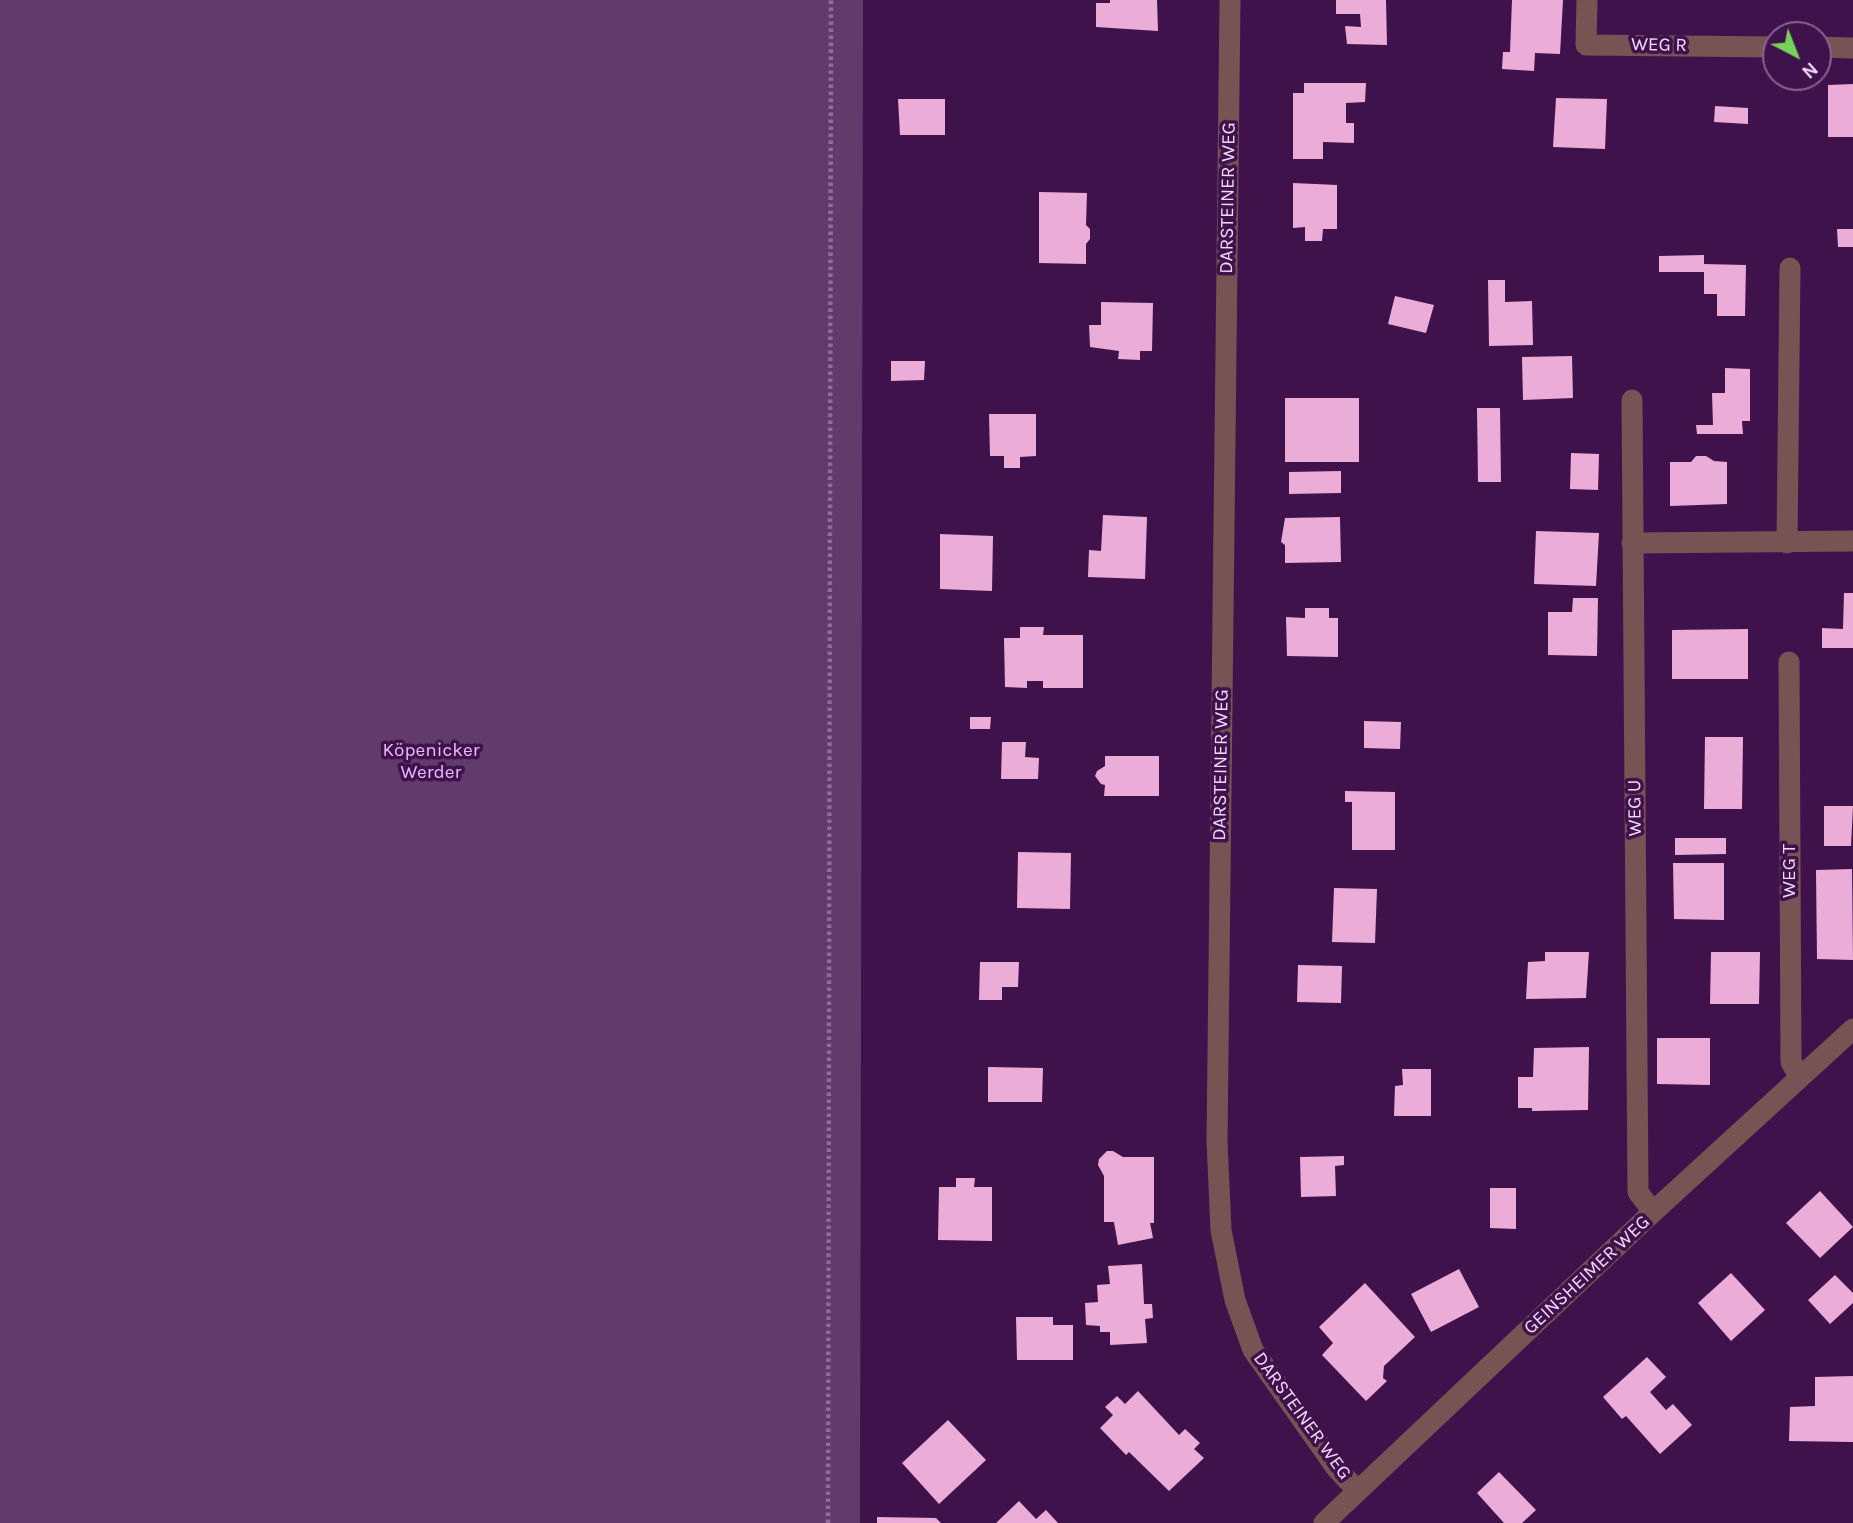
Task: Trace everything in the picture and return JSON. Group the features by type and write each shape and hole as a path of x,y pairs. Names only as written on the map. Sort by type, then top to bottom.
{"street":[{"name":"DARSTEINER WEG","path":"1230,0 1217,1141 1221,1230 1234,1300 1252,1350 1337,1469 1357,1490"},
{"name":"WEG R","path":"1587,0 1586,45 1762,47"},
{"path":"1832,47 1853,48"},
{"path":"1787,543 1790,268"},
{"name":"WEG U","path":"1632,400 1638,1192 1653,1212"},
{"path":"1632,543 1853,541"},
{"name":"WEG T","path":"1789,662 1791,1062 1800,1078"},
{"name":"GEINSHEIMER WEG","path":"1324,1523 1653,1212 1853,1029"}],"path":[{"path":"828,1523 831,0"}],"green space":[{"name":"Köpenicker Werder","path":"0,0 863,0 860,1523 0,1523"}],"building":[{"path":"1110,0 1157,0 1158,31 1096,27 1096,3 1110,3"},
{"path":"1336,0 1386,0 1387,45 1347,44 1345,26 1361,27 1360,14 1336,14"},
{"path":"1512,0 1563,0 1560,54 1535,53 1534,71 1502,69 1503,52 1510,52"},
{"path":"1304,83 1366,83 1365,102 1346,103 1346,123 1354,123 1354,143 1323,142 1323,159 1293,159 1293,93 1304,93"},
{"path":"1853,84 1853,137 1828,137 1828,91 1832,91 1832,85"},
{"path":"1556,98 1607,99 1605,149 1553,147"},
{"path":"898,99 945,99 945,135 900,135"},
{"path":"1715,106 1748,108 1748,124 1714,122"},
{"path":"1293,183 1337,185 1337,229 1323,229 1322,241 1305,241 1305,227 1293,228"},
{"path":"1039,192 1087,193 1086,225 1090,229 1090,239 1086,244 1086,264 1039,263"},
{"path":"1837,229 1853,229 1853,247 1838,247"},
{"path":"1704,255 1704,264 1746,265 1745,316 1717,316 1717,294 1704,294 1704,272 1659,272 1659,256"},
{"path":"1488,280 1505,280 1505,302 1532,301 1533,345 1489,346"},
{"path":"1395,296 1434,305 1426,333 1388,324"},
{"path":"1101,302 1153,303 1152,351 1140,351 1140,360 1118,359 1119,351 1090,347 1089,325 1101,325"},
{"path":"1572,356 1573,398 1523,400 1522,357"},
{"path":"891,361 925,361 924,380 891,381"},
{"path":"1725,368 1750,369 1750,421 1742,421 1743,434 1697,434 1696,425 1713,425 1712,393 1725,393"},
{"path":"1285,398 1359,398 1359,462 1285,462"},
{"path":"1477,408 1500,408 1501,482 1478,482"},
{"path":"989,414 1036,414 1036,456 1020,457 1020,468 1004,468 1004,456 990,456"},
{"path":"1571,453 1599,454 1598,490 1570,489"},
{"path":"1696,456 1727,462 1727,504 1670,506 1670,462 1691,462"},
{"path":"1341,471 1341,493 1289,494 1289,472"},
{"path":"1103,515 1147,517 1145,579 1088,577 1089,550 1101,551"},
{"path":"1340,517 1341,562 1285,563 1285,545 1281,542 1285,518"},
{"path":"1536,531 1599,533 1596,586 1534,584"},
{"path":"940,534 993,536 992,591 940,589"},
{"path":"1844,593 1853,593 1853,648 1822,648 1822,628 1843,629"},
{"path":"1573,598 1598,598 1597,656 1548,655 1548,612 1572,612"},
{"path":"1305,608 1329,608 1329,618 1338,618 1338,657 1287,656 1286,617 1305,618"},
{"path":"1020,627 1044,627 1043,635 1083,635 1083,688 1043,688 1043,681 1027,681 1027,688 1005,687 1004,638 1020,638"},
{"path":"1748,629 1748,679 1672,679 1672,630"},
{"path":"970,717 991,717 990,729 970,729"},
{"path":"1364,721 1401,722 1400,749 1364,748"},
{"path":"1705,737 1743,737 1742,809 1704,809"},
{"path":"1002,742 1026,742 1025,757 1039,758 1038,779 1001,779"},
{"path":"1105,756 1159,756 1159,796 1104,796 1105,785 1095,776 1097,771 1105,766"},
{"path":"1345,791 1395,792 1395,850 1352,850 1352,802 1345,802"},
{"path":"1824,806 1853,806 1851,846 1824,846"},
{"path":"1675,838 1726,838 1726,854 1675,855"},
{"path":"1018,852 1071,853 1070,909 1017,908"},
{"path":"1673,863 1724,863 1724,920 1674,919"},
{"path":"1852,869 1853,960 1817,959 1816,870"},
{"path":"1334,888 1377,889 1375,943 1332,942"},
{"path":"1545,952 1589,952 1586,998 1526,999 1528,962 1545,961"},
{"path":"1711,952 1760,952 1759,1004 1710,1004"},
{"path":"980,962 1019,962 1018,987 1002,987 1002,1000 979,1000"},
{"path":"1298,965 1342,966 1341,1003 1297,1002"},
{"path":"1657,1038 1710,1038 1710,1085 1657,1084"},
{"path":"1589,1047 1588,1110 1532,1111 1532,1108 1518,1108 1518,1077 1533,1077 1534,1048"},
{"path":"988,1067 1043,1068 1042,1102 988,1102"},
{"path":"1402,1069 1431,1069 1431,1116 1394,1116 1395,1086 1403,1085"},
{"path":"1107,1151 1113,1151 1123,1157 1154,1157 1154,1223 1150,1223 1153,1238 1118,1245 1114,1222 1104,1222 1104,1176 1098,1165 1099,1159"},
{"path":"1344,1156 1344,1165 1335,1166 1336,1196 1301,1197 1300,1157"},
{"path":"956,1178 975,1178 974,1187 992,1187 992,1241 938,1240 939,1187 956,1187"},
{"path":"1490,1188 1516,1188 1516,1229 1490,1228"},
{"path":"1820,1191 1853,1227 1820,1258 1786,1223"},
{"path":"1142,1264 1144,1304 1152,1304 1153,1318 1145,1319 1147,1343 1110,1345 1110,1332 1100,1332 1100,1326 1086,1325 1085,1303 1098,1302 1097,1285 1110,1284 1108,1266"},
{"path":"1459,1269 1479,1307 1431,1332 1411,1294"},
{"path":"1731,1273 1765,1310 1731,1341 1698,1303"},
{"path":"1835,1275 1853,1293 1853,1303 1830,1324 1808,1300"},
{"path":"1365,1283 1415,1337 1384,1366 1383,1378 1387,1381 1366,1401 1322,1355 1333,1343 1319,1327"},
{"path":"1016,1317 1053,1317 1053,1325 1073,1325 1073,1360 1017,1360"},
{"path":"1647,1357 1666,1377 1650,1392 1666,1410 1673,1404 1692,1425 1660,1454 1626,1416 1622,1419 1603,1397"},
{"path":"1853,1376 1853,1442 1789,1441 1790,1407 1815,1406 1815,1377"},
{"path":"1138,1391 1179,1435 1185,1429 1200,1443 1194,1449 1204,1458 1169,1491 1129,1452 1126,1455 1100,1428 1113,1415 1105,1407 1117,1396 1125,1404"},
{"path":"948,1420 986,1460 939,1504 902,1463"},
{"path":"1499,1472 1536,1510 1522,1523 1504,1523 1477,1493"},
{"path":"1019,1501 1036,1519 1046,1510 1058,1523 996,1523"},
{"path":"877,1517 936,1518 941,1523 877,1523"}]}
